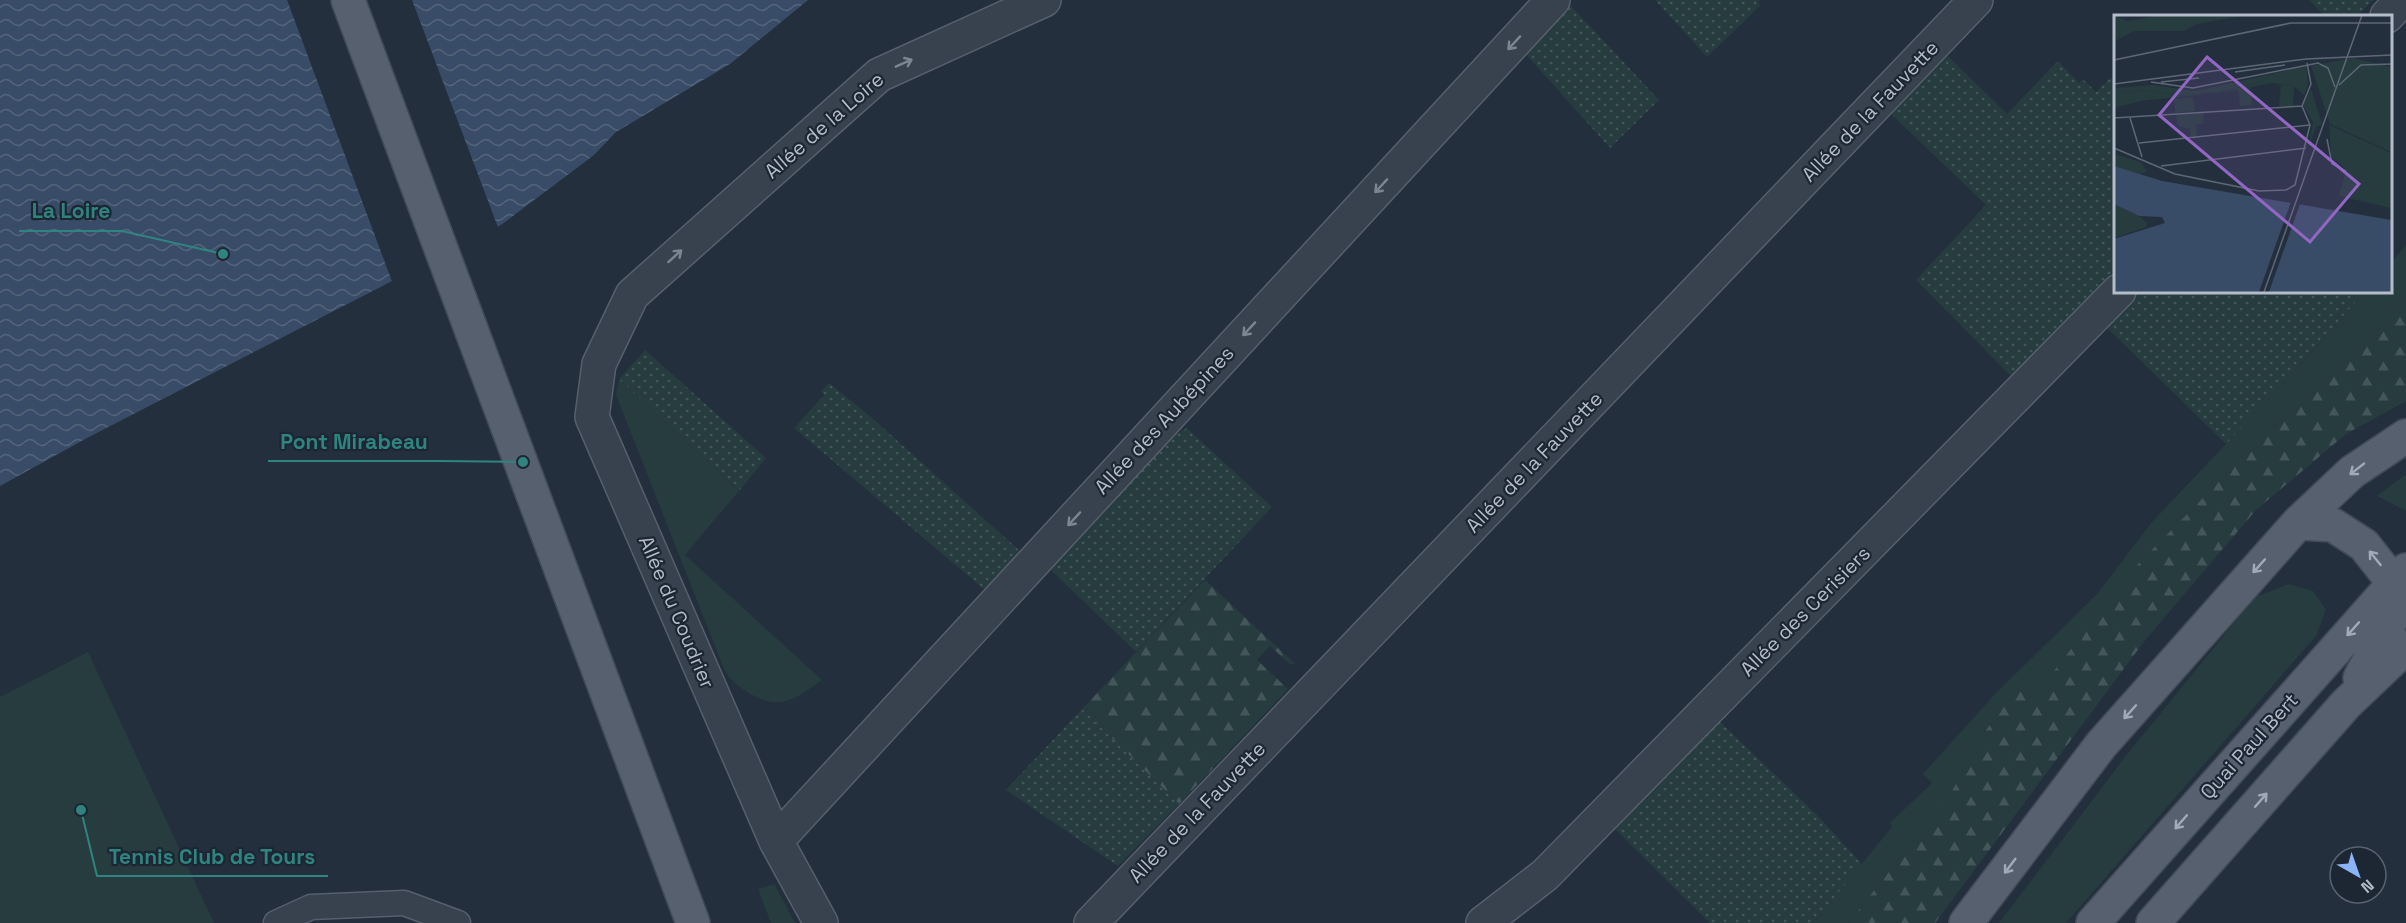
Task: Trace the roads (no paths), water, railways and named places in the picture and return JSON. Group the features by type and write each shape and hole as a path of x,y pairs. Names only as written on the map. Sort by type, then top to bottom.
{"main road":[{"path":"348,0 693,923"},
{"path":"1966,923 2101,745 2298,523 2352,472 2406,436"},
{"path":"2298,523 2333,525 2364,545 2390,578 2399,578 2395,612 2346,704"},
{"name":"Quai Paul Bert","path":"2093,923 2399,578"},
{"path":"2153,923 2346,704 2406,647"}],"street":[{"name":"Allée de la Loire","path":"632,295 879,75 1044,0"},
{"name":"Allée des Aubépines","path":"776,841 1553,0"},
{"name":"Allée de la Fauvette","path":"1091,923 1976,0"},
{"path":"2388,15 2403,0"},
{"name":"Allée des Cerisiers","path":"1483,923 1545,875 2119,292"},
{"name":"Allée du Coudrier","path":"632,295 599,364 592,417 776,841 821,923"}],"lane":[{"path":"276,923 310,907 404,903 458,923"}],"water":[{"path":"0,0 808,0 730,64 616,132 594,155 501,225 87,438 0,486"}],"place":[{"name":"La Loire","path":"223,254"},
{"name":"Pont Mirabeau","path":"523,462"},
{"name":"Tennis Club de Tours","path":"81,810"}]}
